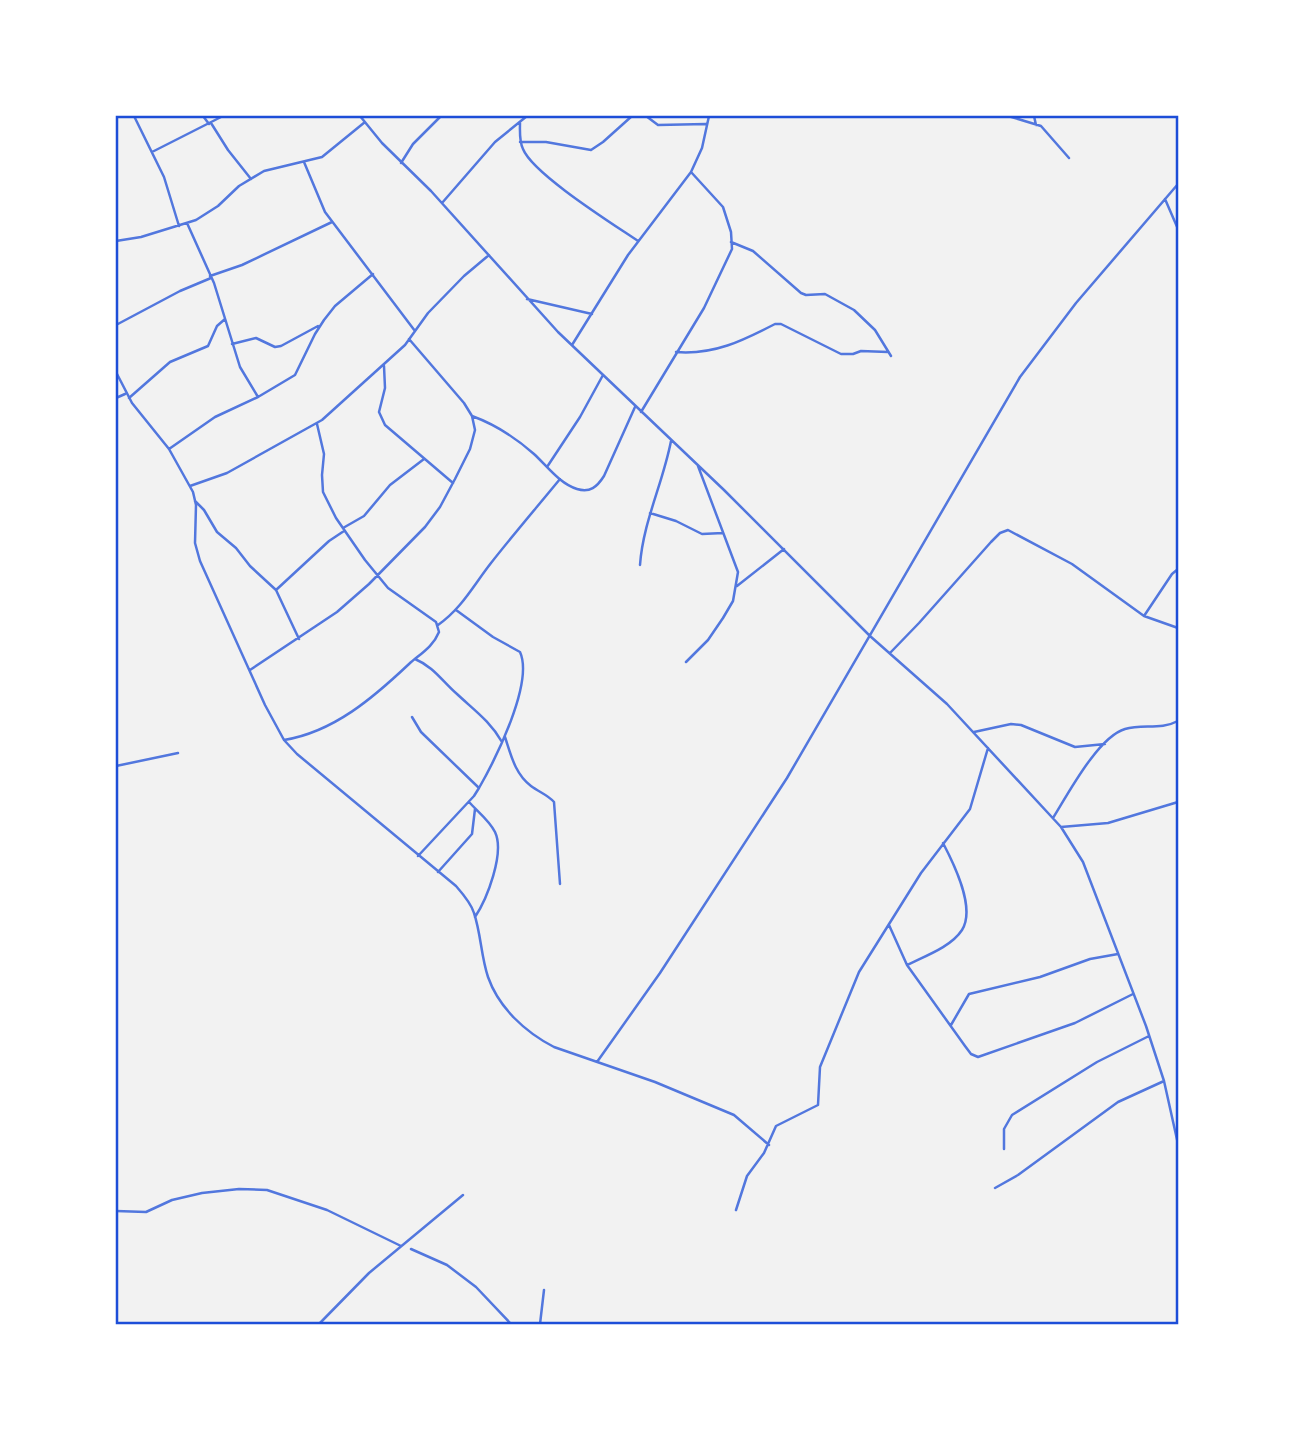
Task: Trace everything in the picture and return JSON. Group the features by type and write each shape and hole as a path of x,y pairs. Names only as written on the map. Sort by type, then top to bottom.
{"street":[{"path":"134,116 164,177 179,226"},
{"path":"203,116 251,179"},
{"path":"152,152 223,116"},
{"path":"360,116 572,345 784,549 870,636 947,704 1061,827 1083,862 1149,1036 1164,1082 1178,1144"},
{"path":"401,163 413,144 441,116"},
{"path":"442,203 495,142 527,116"},
{"path":"520,142 546,142 591,150 632,116"},
{"path":"646,116 658,125 707,124"},
{"path":"572,345 628,255 691,172 702,148 709,116"},
{"path":"1008,116 1036,125 1048,133 1069,158"},
{"path":"1034,116 1036,125"},
{"path":"116,241 179,226 207,214 264,171 322,156 365,122"},
{"path":"520,122 520,142 524,153 586,206 639,242"},
{"path":"304,162 325,212 415,331"},
{"path":"641,412 704,308 732,249 729,221 723,206 691,172"},
{"path":"597,1062 759,823 1020,377 1076,303 1178,184"},
{"path":"1166,199 1178,229"},
{"path":"116,325 180,290 242,265 333,222"},
{"path":"187,223 211,277 246,380 258,397"},
{"path":"731,242 753,251 801,293 825,294 853,310 875,330 891,356"},
{"path":"190,486 227,473 317,424 409,340 428,313 489,255"},
{"path":"169,449 215,417 258,397 295,375 321,325 335,306 373,274"},
{"path":"527,299 593,314"},
{"path":"129,398 170,362 208,346 217,326 225,319"},
{"path":"677,352 688,353 731,346 780,324 841,354 861,351 888,352"},
{"path":"232,344 256,338 275,347 281,346 321,325"},
{"path":"250,670 337,612 377,576 425,527 453,483 475,430 472,416 464,403 409,340"},
{"path":"383,365 385,387 379,412 382,419 394,434 453,483"},
{"path":"116,372 126,394 141,417 169,449 190,486 195,500 194,530 200,561 265,705 284,740 297,754 461,892 474,912 488,977 503,1004 524,1029 540,1040 662,1084 734,1115 769,1145"},
{"path":"547,467 580,417 603,375"},
{"path":"116,398 126,394"},
{"path":"472,416 498,429 531,452 575,489 590,490 598,486 611,462 635,406"},
{"path":"284,740 329,726 371,699 436,639 439,632 438,625 404,601 377,576 343,529 323,492 321,475 324,454 317,424"},
{"path":"640,565 650,513 671,441"},
{"path":"276,590 343,529 364,516 390,485 424,459"},
{"path":"686,662 708,640 733,601 738,572 698,466"},
{"path":"438,625 472,593 488,567 560,479"},
{"path":"195,500 217,532 276,590 299,639"},
{"path":"650,513 676,520 702,534 723,533"},
{"path":"890,653 991,542 1007,530 1072,564 1144,616 1178,627"},
{"path":"737,586 784,549"},
{"path":"1144,616 1178,569"},
{"path":"418,856 479,788 514,713 523,669 521,655 486,633 457,610"},
{"path":"415,659 432,668 456,694 478,711 502,742"},
{"path":"412,717 421,732 479,788"},
{"path":"1053,818 1105,743 1116,733 1127,729 1164,727 1178,721"},
{"path":"974,732 1011,724 1021,725 1059,743 1075,747 1105,743"},
{"path":"505,735 517,771 528,784 554,802 560,884"},
{"path":"736,1210 747,1176 769,1145 776,1125 818,1105 820,1067 859,972 943,843 970,809 988,748"},
{"path":"116,766 178,754"},
{"path":"469,802 494,830 497,852 484,904 475,917"},
{"path":"1061,827 1108,823 1178,802"},
{"path":"116,808 116,822"},
{"path":"438,872 472,834 475,808"},
{"path":"907,965 946,944 964,928 966,920 963,888 943,843"},
{"path":"889,924 907,965 971,1054 982,1057 1075,1023 1133,994"},
{"path":"951,1025 969,993 1040,977 1090,959 1118,954"},
{"path":"1004,1149 1004,1129 1012,1115 1097,1062 1149,1036"},
{"path":"995,1188 1018,1175 1118,1102 1164,1082"},
{"path":"116,1211 146,1212 172,1200 202,1193 239,1189 267,1190 327,1210 401,1246"},
{"path":"319,1325 369,1273 463,1195"},
{"path":"411,1249 447,1265 476,1287 511,1325"},
{"path":"540,1325 544,1290"}]}
